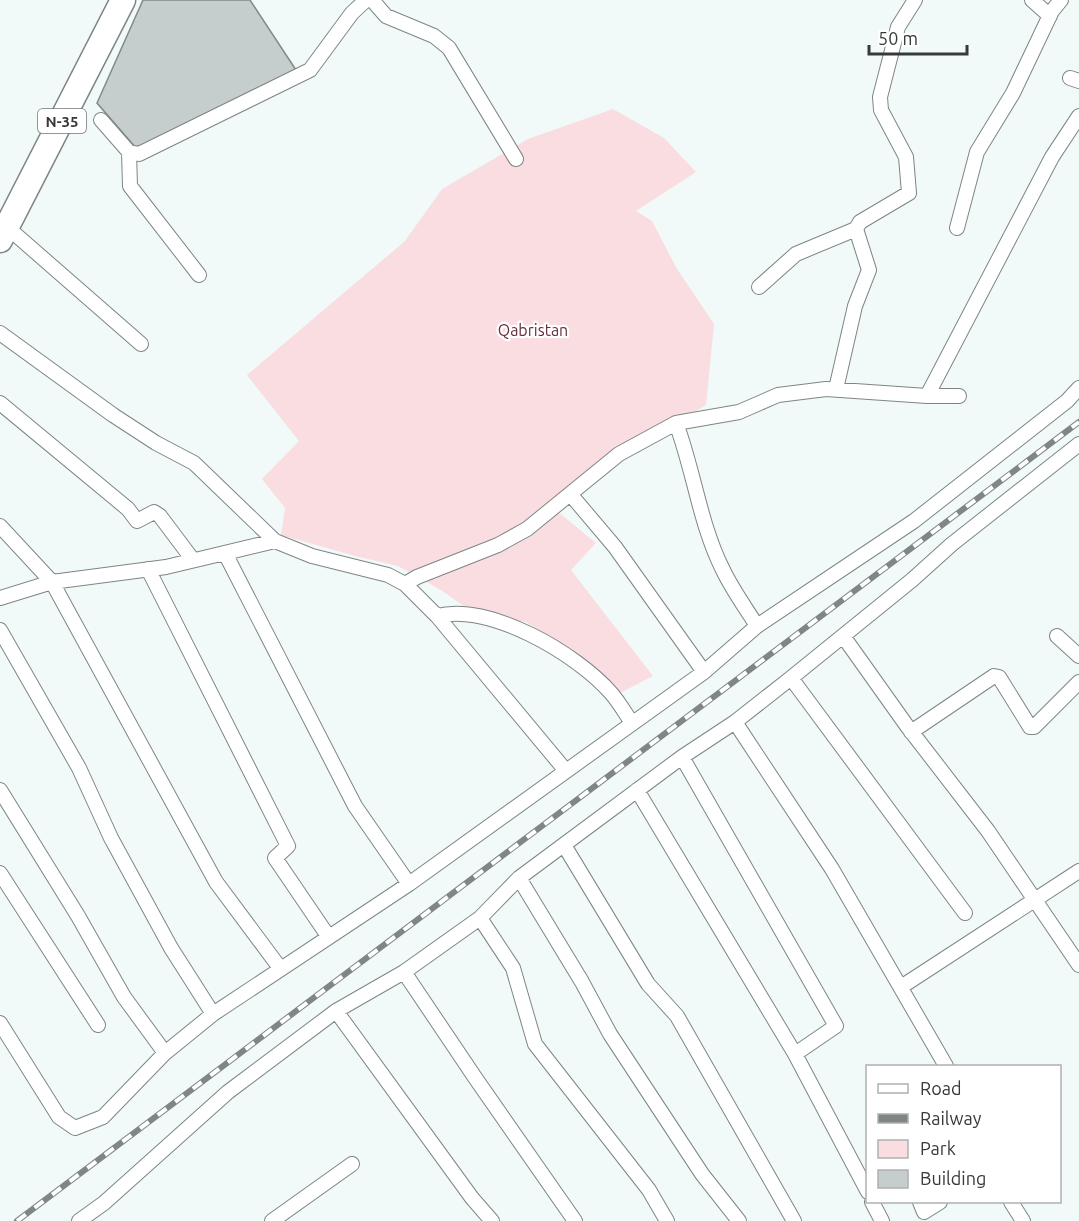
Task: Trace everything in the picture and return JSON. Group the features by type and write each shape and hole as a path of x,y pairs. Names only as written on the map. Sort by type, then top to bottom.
{"highway":[{"name":"N-35","path":"3,234 123,0"}],"street":[{"path":"101,120 129,152 139,154 310,70 352,13 366,0"},
{"path":"372,0 386,16 434,36 449,48 516,159"},
{"path":"759,287 796,254 855,229 861,222 909,193 906,157 881,110 880,97 898,27 915,0"},
{"path":"1032,0 1050,16"},
{"path":"957,228 977,152 1013,93 1050,16 1061,0"},
{"path":"927,396 1052,157 1079,116"},
{"path":"129,152 129,186 198,275"},
{"path":"836,389 855,306 869,270 855,229"},
{"path":"3,234 141,344"},
{"path":"0,333 113,415 156,443 194,463 275,541 312,556 388,575 405,584 437,616 566,771"},
{"path":"0,1023 59,1117 75,1128 103,1117 165,1053 213,1014 409,884 704,672 757,626 914,521 1067,401 1079,388"},
{"path":"405,584 417,577 498,545 527,529 619,454 676,423 739,412 778,395 826,389 959,396"},
{"path":"0,404 128,509 137,521 154,512 160,516 193,560"},
{"path":"676,423 689,459 704,520 722,569 757,626"},
{"path":"79,1221 104,1203 228,1092 336,1011 404,972 480,918 519,878 682,757 735,722 912,580 952,544 1079,444"},
{"path":"571,495 615,547 704,672"},
{"path":"0,526 52,582 216,882 280,968"},
{"path":"0,598 52,582 148,569 275,541"},
{"path":"225,553 355,806 409,884"},
{"path":"148,569 288,846 274,858 328,936"},
{"path":"437,616 451,612 488,618 540,638 579,663 611,693 632,723"},
{"path":"0,630 79,768 111,838 171,948 213,1014"},
{"path":"843,636 911,732 988,831 1079,964"},
{"path":"1057,636 1079,656"},
{"path":"911,732 994,676 999,677 1030,727 1034,727 1079,682"},
{"path":"791,678 964,913"},
{"path":"735,722 832,869 945,1065"},
{"path":"682,757 836,1026 795,1054"},
{"path":"0,790 78,916 124,997 165,1053"},
{"path":"637,790 862,1167 866,1187"},
{"path":"564,845 648,984 677,1016 794,1221"},
{"path":"901,987 1079,871"},
{"path":"0,873 98,1025"},
{"path":"519,878 582,982 610,1035 702,1174 739,1221"},
{"path":"480,918 513,968 535,1044 649,1190 667,1221"},
{"path":"404,972 575,1221"},
{"path":"336,1011 472,1198 492,1221"},
{"path":"272,1221 352,1164"},
{"path":"873,1203 882,1221"},
{"path":"924,1212 938,1203"},
{"path":"1012,1203 1023,1221"},
{"path":"290,1209 299,1221"}],"green space":[{"name":"Qabristan","path":"613,109 664,138 696,172 636,211 652,221 677,269 714,324 706,405 639,446 552,507 596,543 571,570 653,676 620,693 578,655 526,622 472,612 441,590 398,566 281,535 285,508 262,479 299,441 247,375 405,241 442,189 528,139"}],"building":[{"path":"143,0 250,0 296,70 136,148 97,103"}],"railway":[{"path":"17,1221 1079,422"}]}
